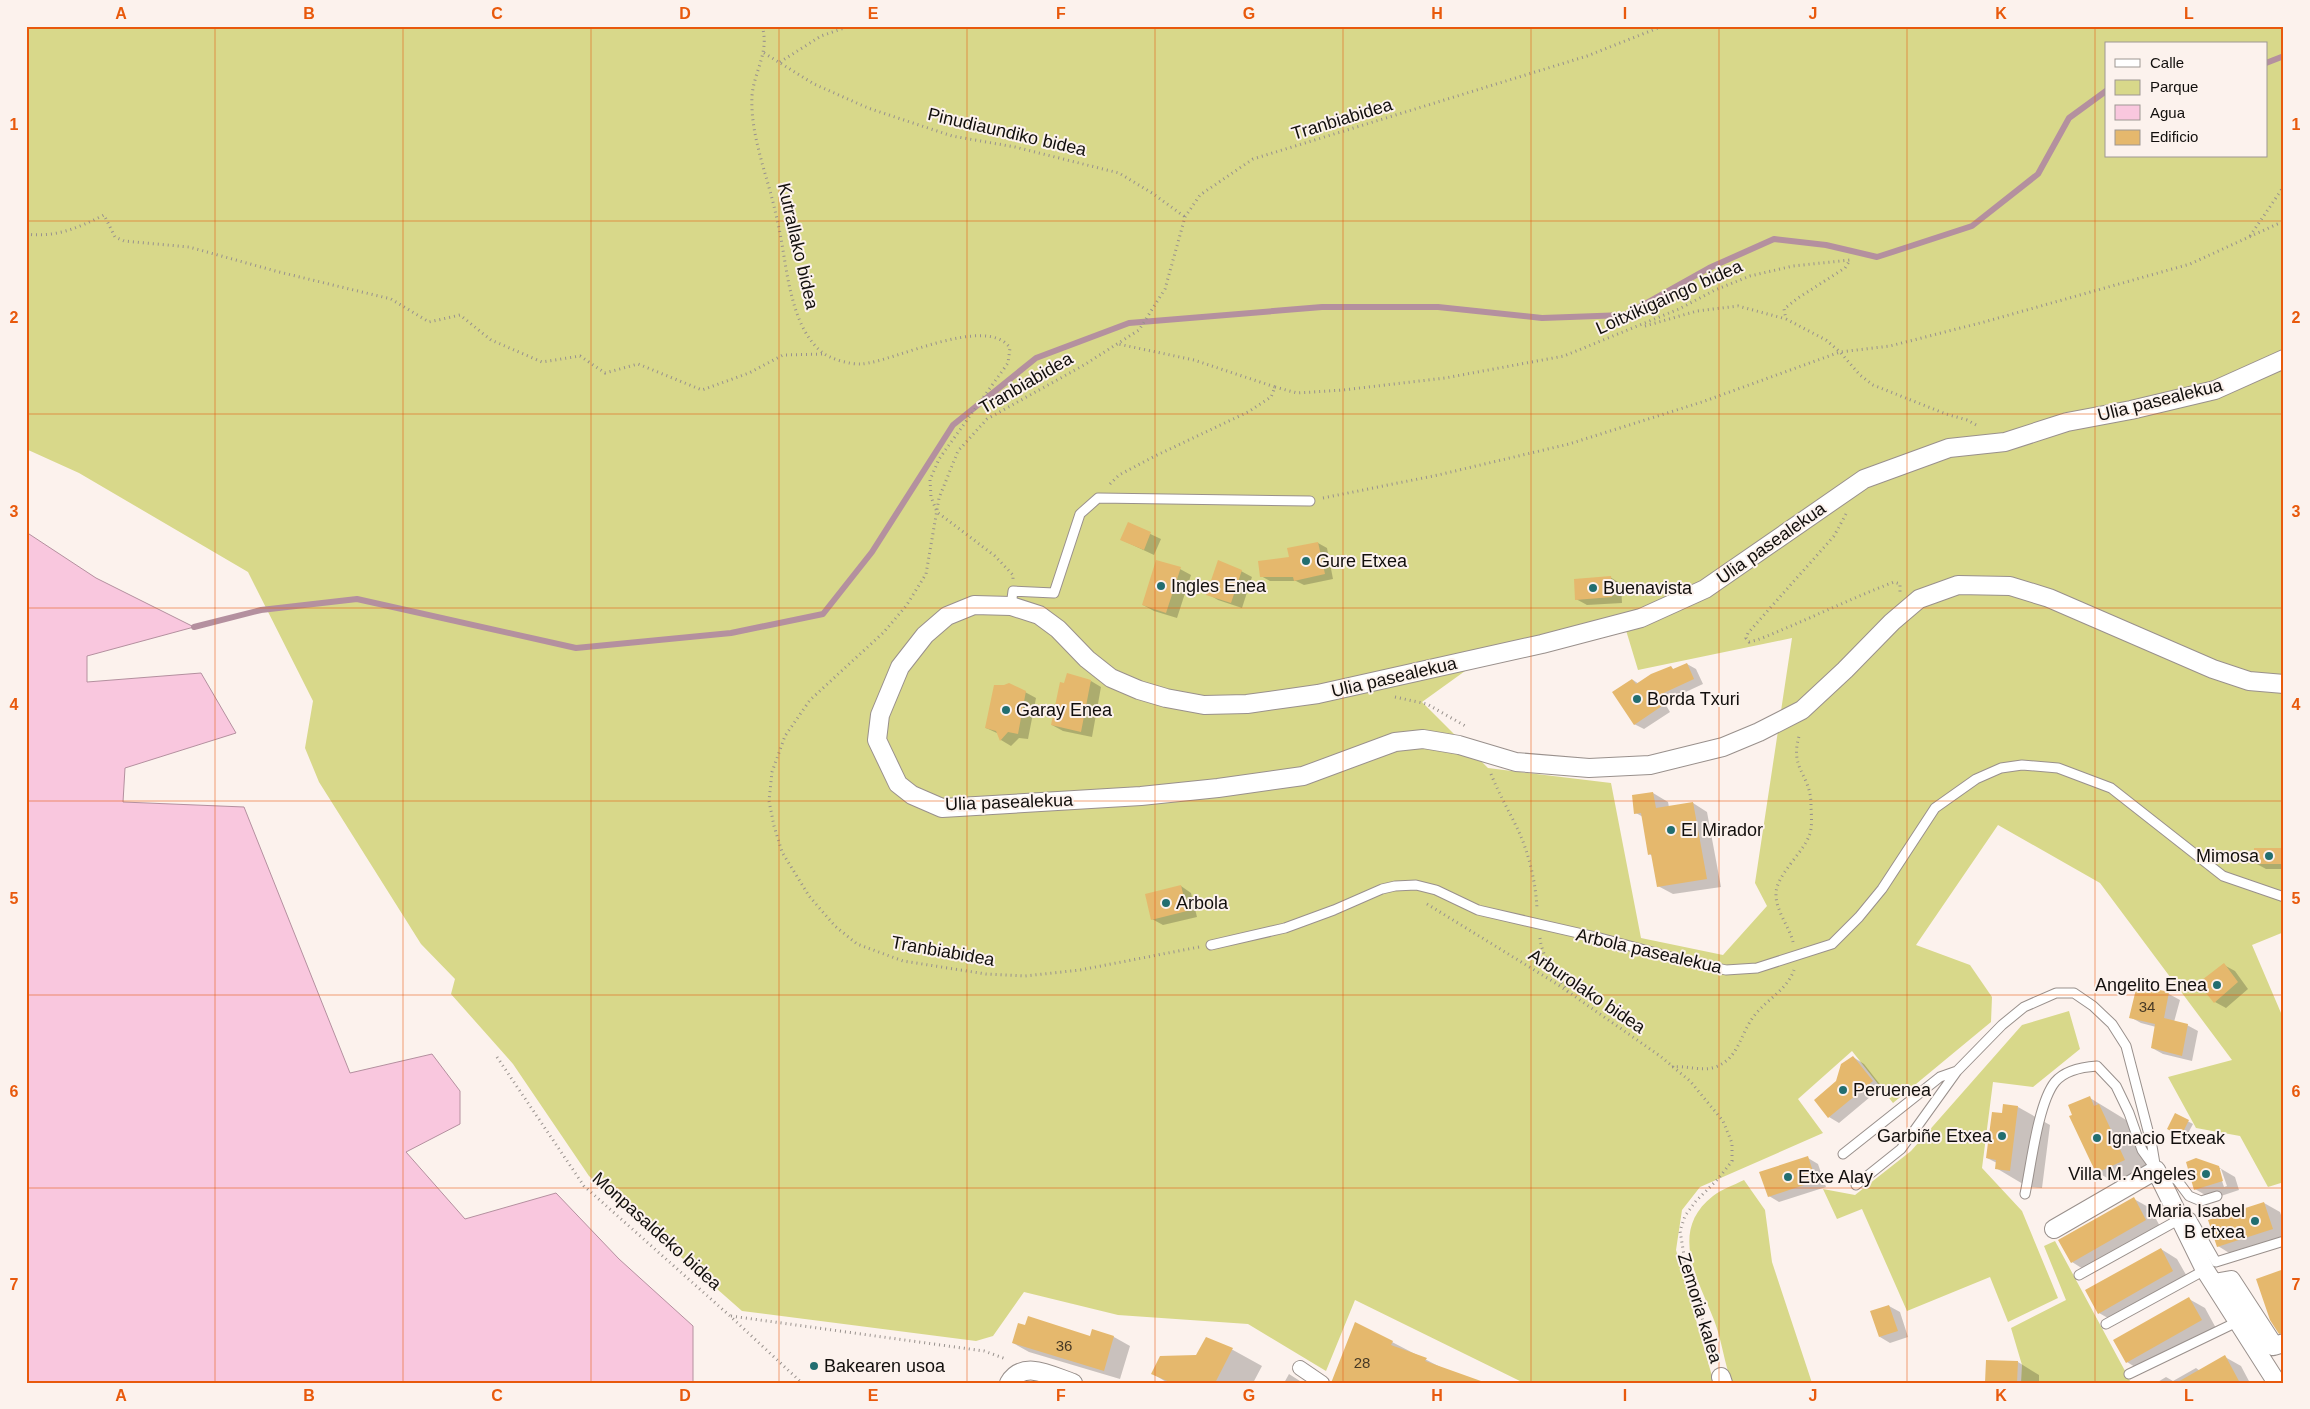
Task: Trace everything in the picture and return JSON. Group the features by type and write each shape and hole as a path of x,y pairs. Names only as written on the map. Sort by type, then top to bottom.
{"street":[{"name":"Ulia pasealekua","path":"2284,359 2215,390 2131,410 2067,422 2005,442 1949,448 1864,478 1705,589 1641,618 1542,644 1318,694 1247,704 1204,705 1157,696 1111,678 1087,659 1058,628 1012,598 974,604 947,616 925,635 900,667 880,714 877,740 898,784 912,794 942,808 1141,796 1303,776 1395,742 1423,739 1459,745 1516,762 1589,768 1650,765 1723,747 1759,732 1802,710 1846,670 1892,622 1919,599 1958,585 2010,586 2048,598 2212,669 2249,681 2284,684"},
{"path":"2054,1229 2156,1170 2210,1276 2276,1383"},
{"path":"2210,1276 2231,1280 2274,1346 2284,1343"},
{"path":"1300,1368 1322,1383"},
{"path":"1009,1383 1012,1377 1021,1370 1031,1369 1072,1383"}],"lane":[{"path":"1012,598 1054,593 1080,514 1098,498 1310,501"},
{"name":"Arbola pasealekua","path":"1211,945 1285,928 1318,917 1382,889 1416,885 1436,890 1478,910 1726,970 1757,968 1832,944 1882,890 1935,808 1976,779 2001,768 2022,765 2058,768 2111,788 2223,876 2284,897"},
{"path":"1856,1185 1901,1149 1957,1071 2002,1025 2024,1007 2056,993 2074,993 2093,1006 2112,1024 2126,1046 2152,1146 2156,1170"},
{"path":"2025,1194 2044,1103 2056,1082 2078,1068 2097,1066 2116,1086 2130,1114 2142,1150 2156,1170 2177,1180 2189,1196 2201,1201 2217,1196"},
{"path":"1843,1154 1940,1077 1957,1071"},
{"path":"2079,1275 2177,1214 2191,1218 2216,1262 2284,1240"},
{"path":"2106,1324 2210,1276"},
{"path":"2129,1374 2239,1321"}],"path":[{"name":"Kutrallako bidea","path":"762,26 764,53 752,96 753,123 782,240 792,298 804,330 813,345 824,354"},
{"path":"779,62 798,53 821,36 850,26"},
{"name":"Tranbiabidea","path":"1211,945 1080,970 1024,976 986,974 903,961 857,944 835,926 809,896 782,852 774,826 770,801 772,772 785,736 810,700 884,632 906,606 926,574 939,498 958,451 987,419 1139,330 1165,289 1184,218 1200,195 1253,159 1587,56 1663,26"},
{"name":"Pinudiaundiko bidea","path":"764,53 814,84 868,108 952,136 1015,147 1119,173 1184,218"},
{"path":"2249,237 2284,186"},
{"path":"26,234 44,237 76,229 104,215 115,237 124,241 189,247 279,272 391,299 429,322 460,315 491,340 542,362 580,356 605,373 638,364 702,390 749,373 782,355 824,354 861,364 967,336 1006,342 1010,348 1008,363 939,459 930,480 931,497 937,512 948,522 973,538 1014,575 1012,598"},
{"path":"1310,501 1438,475 1568,444 1702,402 1840,352 1890,346 2190,264 2284,221"},
{"name":"Loitxikigaingo bidea","path":"1118,344 1194,360 1297,393 1444,378 1564,356 1631,330 1679,309 1715,290 1750,276 1793,266 1850,260 1845,268 1784,309 1786,319"},
{"path":"1631,330 1697,311 1738,306 1786,319 1826,340 1840,352 1860,375 1873,385 1946,414 1967,420 2005,442"},
{"path":"1098,498 1119,475 1248,412 1271,397 1274,387"},
{"path":"1849,508 1834,536 1748,633 1746,638 1749,642 1766,636 1803,622 1844,601 1894,582 1900,584 1900,591 1892,622"},
{"path":"1427,704 1450,717"},
{"path":"1672,1067 1713,1068 1731,1057 1753,1017 1790,981 1795,968 1793,940 1777,903 1775,893 1788,867 1806,842 1810,833 1810,790 1796,759 1802,727"},
{"path":"1490,772 1498,792 1519,831 1528,857 1537,902"},
{"name":"Arburolako bidea","path":"1422,902 1556,984 1690,1081 1723,1121 1732,1143 1732,1161"},
{"path":"1539,936 1541,948 1550,966 1570,995"},
{"name":"Monpasaldeko bidea","path":"497,1057 584,1186 802,1383"},
{"name":"Zemoria kalea","path":"1722,1380 1687,1273 1680,1231 1685,1216 1696,1201 1726,1172 1732,1161"},
{"path":"730,1316 984,1351 1031,1369"}],"green space":[{"path":"26,26 2284,26 2284,932 2252,945 2284,1020 2284,1182 2268,1187 2240,1136 2196,1128 2168,1077 2232,1060 2100,883 1998,825 1916,945 1970,965 1992,997 1991,1022 1893,1103 1852,1051 1798,1099 1823,1133 1700,1187 1682,1210 1676,1250 1714,1383 1524,1383 1355,1300 1326,1371 1248,1324 1118,1315 1024,1292 993,1336 976,1341 742,1311 589,1176 513,1064 451,994 455,979 421,944 319,782 305,748 313,701 248,572 79,473 26,449","holes":["1622,617 1638,670 1792,638 1755,883 1767,906 1723,955 1641,938 1611,783 1488,768 1422,702 1472,666"]},
{"path":"2069,1011 2080,1049 2033,1087 1993,1082 1982,1168 2022,1211 2058,1298 2008,1322 1990,1277 1907,1311 1862,1209 1837,1219 1823,1189 1855,1195 1911,1151 2022,1025"},
{"path":"1744,1180 1765,1210 1772,1262 1812,1383 1732,1383 1729,1375 1717,1328 1695,1272 1689,1240 1692,1224 1699,1210 1713,1196"},
{"path":"2055,1241 2131,1383 2021,1383 2022,1365 2011,1328 2066,1300 2044,1246"}],"water":[{"path":"26,532 96,578 194,627 87,656 87,682 201,673 236,733 125,768 123,802 244,807 350,1073 432,1054 460,1091 460,1124 406,1152 465,1219 556,1193 619,1259 693,1326 693,1383 26,1383"}],"building":[{"path":"1128,522 1151,532 1144,550 1120,540"},
{"name":"Gure Etxea","path":"1318,542 1325,574 1294,581 1293,577 1260,577 1258,561 1289,557 1287,548"},
{"name":"Ingles Enea","path":"1156,560 1181,567 1166,613 1142,605"},
{"name":"Ingles Enea","path":"1218,560 1242,570 1231,603 1206,595"},
{"name":"Buenavista","path":"1611,576 1612,597 1575,600 1574,579"},
{"path":"1687,663 1694,679 1655,697 1662,706 1634,725 1612,692 1632,679 1636,684 1651,674 1671,666 1673,669"},
{"path":"1067,673 1091,680 1081,732 1051,725 1060,682 1064,683"},
{"name":"Garay Enea","path":"1009,683 1026,691 1018,734 1008,732 1000,741 996,731 985,728 994,685"},
{"name":"El Mirador","path":"1653,792 1656,808 1693,802 1707,879 1657,887 1651,854 1648,855 1641,813 1634,814 1632,795"},
{"name":"Mimosa","path":"2254,848 2284,848 2284,864 2254,864"},
{"name":"Arbola","path":"1181,885 1187,911 1151,920 1145,894"},
{"name":"Angelito Enea","path":"2224,963 2238,982 2214,1003 2198,983"},
{"path":"2137,985 2169,992 2164,1018 2188,1024 2182,1056 2151,1048 2155,1024 2129,1018"},
{"name":"Peruenea","path":"1853,1056 1873,1081 1828,1118 1814,1100 1836,1081 1841,1064"},
{"name":"Ignacio Etxeak","path":"2090,1096 2094,1106 2099,1104 2125,1160 2096,1173 2069,1116 2072,1115 2068,1105"},
{"name":"Garbiñe Etxea","path":"2003,1104 2018,1106 2010,1171 1995,1169 1996,1160 1986,1158 1992,1112 2002,1113"},
{"path":"2175,1113 2189,1120 2181,1136 2167,1129"},
{"name":"Etxe Alay","path":"1808,1156 1816,1181 1768,1197 1759,1172"},
{"name":"Villa M. Angeles","path":"2196,1158 2219,1166 2223,1181 2194,1190 2186,1162"},
{"path":"2134,1197 2146,1220 2071,1263 2058,1240"},
{"path":"2264,1202 2273,1229 2217,1247 2208,1220"},
{"path":"2161,1248 2173,1271 2098,1314 2085,1290"},
{"path":"2284,1269 2284,1333 2279,1334 2270,1320 2256,1279"},
{"path":"2189,1297 2202,1320 2126,1363 2113,1340"},
{"path":"1889,1305 1898,1331 1879,1337 1870,1311"},
{"path":"1028,1316 1090,1336 1092,1329 1114,1336 1104,1371 1012,1343 1018,1323 1025,1325"},
{"path":"1355,1322 1393,1341 1391,1345 1427,1358 1425,1361 1481,1381 1480,1383 1331,1383"},
{"path":"1206,1337 1233,1348 1215,1383 1172,1383 1151,1374 1160,1356 1196,1355"},
{"path":"2225,1355 2240,1383 2176,1383"},
{"path":"1986,1360 2018,1361 2017,1383 1985,1383"}],"waterway":[{"path":"2268,62 2284,56"},
{"path":"194,627 261,610 357,599 576,648 731,633 823,614 872,552 953,425 1036,358 1129,323 1322,307 1438,307 1542,318 1625,315 1709,268 1774,239 1826,245 1877,257 1972,226 2038,174 2069,118 2105,92"}],"place":[{"name":"Gure Etxea","path":"1306,561"},
{"name":"Ingles Enea","path":"1161,586"},
{"name":"Buenavista","path":"1593,588"},
{"name":"Borda Txuri","path":"1637,699"},
{"name":"Garay Enea","path":"1006,710"},
{"name":"El Mirador","path":"1671,830"},
{"name":"Mimosa","path":"2269,856"},
{"name":"Arbola","path":"1166,903"},
{"name":"Angelito Enea","path":"2217,985"},
{"name":"Peruenea","path":"1843,1090"},
{"name":"Garbiñe Etxea","path":"2002,1136"},
{"name":"Ignacio Etxeak","path":"2097,1138"},
{"name":"Villa M. Angeles","path":"2206,1174"},
{"name":"Etxe Alay","path":"1788,1177"},
{"name":"Maria Isabel B etxea","path":"2255,1221"},
{"name":"Bakearen usoa","path":"814,1366"}]}
